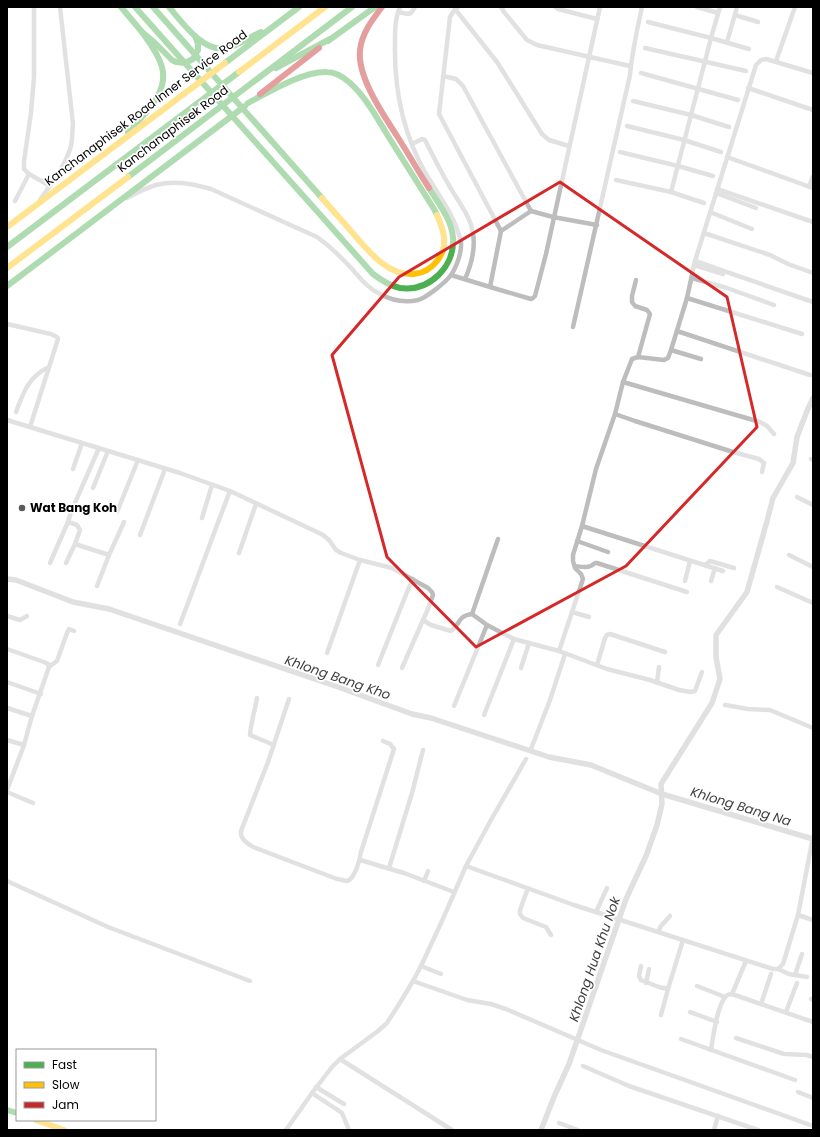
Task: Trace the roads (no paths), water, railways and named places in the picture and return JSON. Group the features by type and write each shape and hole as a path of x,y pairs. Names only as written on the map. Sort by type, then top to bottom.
{"main road":[{"path":"116,144 154,103 160,93 162,82 162,68 155,51 142,32 121,7"},
{"path":"135,7 373,274 381,281 396,287 410,288 429,283 440,275 452,254 453,237 451,227 443,211 375,100 366,82 359,50 360,43 363,34 382,7"},
{"path":"153,7 380,262 405,275 423,273 428,271 433,266 441,255 445,242 442,226 434,209 368,104 346,79 336,73 325,71 314,72 248,103"},
{"path":"169,7 195,36 213,48 222,49 237,44 273,27"},
{"name":"Kanchanaphisek Road Inner Service Road","path":"7,227 299,7"},
{"name":"Kanchanaphisek Road","path":"7,247 324,7"},
{"name":"Kanchanaphisek Road","path":"7,268 352,7"},
{"path":"7,286 375,7"},
{"path":"142,32 159,46 172,60 180,63 188,62 197,54 198,44 195,36"},
{"path":"264,74 288,63 330,40"},
{"path":"39,1121 64,1130"}],"street":[{"path":"34,7 34,77 24,169 29,174 50,186"},
{"path":"38,203 64,163 70,149 72,138 73,124 60,7"},
{"path":"121,200 155,185 168,182 196,184 212,189 317,237 338,254 368,286 379,294 407,302 420,300 436,290 451,275 460,253 461,243 452,216 426,173 412,144 403,119 397,88 394,54 395,32 400,7"},
{"path":"398,12 408,14 411,13 415,7"},
{"path":"501,7 531,43 630,66"},
{"path":"555,7 558,9 567,9 597,19"},
{"path":"451,275 531,299 534,297 546,254 600,7"},
{"path":"573,327 630,75 630,66 642,7"},
{"path":"697,7 718,13"},
{"path":"671,192 720,7"},
{"path":"727,42 737,7"},
{"path":"776,61 795,7"},
{"path":"490,287 501,231 440,116 439,110 450,17 457,8 497,62 542,134 550,140 569,146"},
{"path":"735,15 758,22"},
{"path":"648,22 749,49"},
{"path":"645,48 746,71"},
{"path":"559,651 583,579 575,566 573,555 582,526 596,469 615,414 623,382 631,360 634,357 664,360 668,358 687,298 695,263 716,191 756,65 762,59 766,59 813,73"},
{"path":"641,73 738,100"},
{"path":"444,76 456,79 463,86 531,211 553,217 597,225"},
{"path":"748,88 813,110"},
{"path":"633,101 691,115 729,127"},
{"path":"627,126 684,140 721,152"},
{"path":"412,144 422,139 425,140 471,223 474,240 473,253 465,279"},
{"path":"620,152 713,176"},
{"path":"727,157 811,187 813,176"},
{"path":"15,201 29,174"},
{"path":"616,180 671,192 704,203"},
{"path":"716,191 756,208"},
{"path":"716,191 813,222"},
{"path":"501,231 531,211"},
{"path":"710,212 752,229"},
{"path":"704,233 770,255 788,264 813,273"},
{"path":"695,263 766,289"},
{"path":"695,263 813,302"},
{"path":"692,278 727,288 774,305"},
{"path":"636,280 632,302 635,306 648,310 650,314 638,357"},
{"path":"687,298 802,334"},
{"path":"7,324 52,334 57,337 57,343 30,427"},
{"path":"677,331 810,375"},
{"path":"671,350 701,359"},
{"path":"16,412 26,387 41,371 49,367"},
{"path":"623,382 760,422 767,426 774,434"},
{"path":"615,414 635,422 758,459 764,463 762,472"},
{"path":"7,420 138,460 230,491 323,535 329,540 336,550 360,560 392,568 414,579 428,588 433,595 402,668"},
{"path":"73,469 82,443"},
{"path":"50,562 99,448"},
{"path":"93,488 108,451"},
{"path":"117,512 138,460"},
{"path":"140,535 165,469"},
{"path":"202,518 212,485"},
{"path":"180,624 202,569 216,525 230,491"},
{"path":"797,497 813,505"},
{"path":"238,553 256,504"},
{"path":"66,563 75,544 80,528 74,523 68,522"},
{"path":"97,586 124,522"},
{"path":"582,526 723,571"},
{"path":"472,614 498,539"},
{"path":"577,541 608,552"},
{"path":"75,544 109,556"},
{"path":"790,556 813,566"},
{"path":"327,653 360,560"},
{"path":"685,580 690,561"},
{"path":"705,565 710,561 734,568"},
{"path":"575,566 588,568 597,563 687,592"},
{"path":"711,581 715,568"},
{"path":"378,665 414,579"},
{"path":"777,588 813,603"},
{"path":"572,612 589,617"},
{"path":"423,620 431,625 451,631 463,616 472,614 487,625 514,639 559,651 597,665 679,690 693,692 696,689 702,672"},
{"path":"7,616 20,620 27,616"},
{"path":"454,706 487,625"},
{"path":"33,803 7,791 8,784 24,745 32,716 41,694 49,667 57,661 67,633 70,629 74,631"},
{"path":"597,665 605,638 610,634 665,652"},
{"path":"484,715 514,639"},
{"path":"520,668 529,643"},
{"path":"7,650 44,662 48,664 49,667"},
{"path":"531,749 566,654"},
{"path":"657,683 659,667"},
{"path":"7,682 41,694"},
{"path":"257,698 250,735 274,744"},
{"path":"289,699 268,762 240,834 248,844 260,850 337,879 349,880 360,860 365,838 394,749 390,744 382,741"},
{"path":"725,705 748,709 770,710 813,728"},
{"path":"7,708 32,716"},
{"path":"7,740 24,745"},
{"path":"389,868 412,793 423,750"},
{"path":"286,1130 332,1067 378,1031 387,1022 421,966 466,866 526,759"},
{"path":"778,969 783,964 798,915 813,837"},
{"path":"360,860 389,868 454,892"},
{"path":"466,866 623,921 746,961 807,978"},
{"path":"424,880 428,871"},
{"path":"7,881 108,927 250,981"},
{"path":"528,888 520,914 523,918 546,927 551,935"},
{"path":"596,912 606,888"},
{"path":"798,915 813,920"},
{"path":"658,932 670,916"},
{"path":"661,1015 682,940"},
{"path":"794,975 802,954"},
{"path":"732,994 746,961"},
{"path":"421,966 441,974"},
{"path":"641,966 640,979 646,983 663,989 668,989"},
{"path":"646,983 649,969"},
{"path":"761,1004 772,974"},
{"path":"413,981 467,1000 491,1004 506,1009 586,1044 813,1126"},
{"path":"786,1012 796,983"},
{"path":"697,986 725,997 732,994 813,1022"},
{"path":"711,1050 720,1010 725,997"},
{"path":"690,1012 717,1022"},
{"path":"736,1038 784,1054 807,1055 813,1057"},
{"path":"681,1039 795,1080"},
{"path":"340,1060 452,1130"},
{"path":"583,1066 629,1086 758,1130"},
{"path":"316,1087 344,1104"},
{"path":"798,1092 813,1098"},
{"path":"312,1093 342,1113 349,1130"},
{"path":"714,1130 718,1116"},
{"path":"558,1123 578,1130"}],"waterway":[{"name":"Khlong Hua Khu Nok","path":"541,1130 569,1064 626,899 646,856 657,825 662,804 661,784 712,703 720,679 716,657 716,635 747,592 773,498 793,463 797,437 813,398"},
{"name":"Khlong Bang Kho","path":"7,579 16,580 73,602 109,609 338,687 412,714 431,718 549,757 591,765 662,794 813,839"}],"place":[{"name":"Wat Bang Koh","path":"22,508"}],"water label":[{"name":"Khlong Bang Na","path":"741,806"}]}
